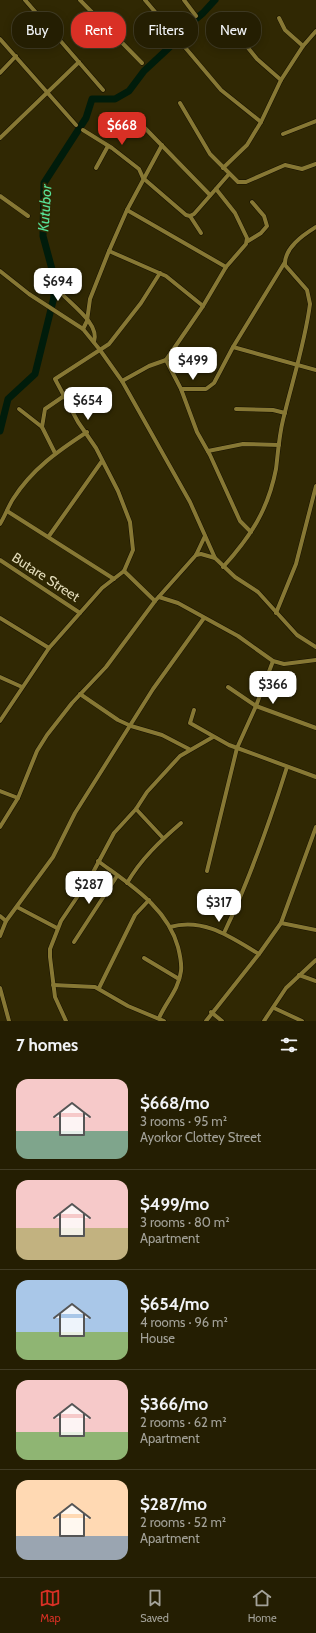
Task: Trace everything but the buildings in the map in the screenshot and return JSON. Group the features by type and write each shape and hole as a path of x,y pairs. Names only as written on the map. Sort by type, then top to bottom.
{"street":[{"path":"25,0 103,90"},
{"path":"80,0 142,63"},
{"path":"146,0 222,90 261,122"},
{"path":"184,0 193,12"},
{"path":"279,18 285,30 302,46"},
{"path":"223,168 242,151 261,122 281,80 302,46 316,31"},
{"path":"0,39 76,125"},
{"path":"248,48 281,80"},
{"path":"0,73 16,56"},
{"path":"0,138 79,62"},
{"path":"180,103 210,154 238,182 242,183 285,165 302,169 316,164"},
{"path":"283,134 316,121"},
{"path":"141,124 210,195"},
{"path":"83,130 108,146 139,170 144,178 186,215 190,216 201,233"},
{"path":"83,329 87,321 90,299 109,251 127,210 162,145"},
{"path":"96,168 108,146"},
{"path":"190,216 230,174"},
{"path":"216,189 230,205 248,242"},
{"path":"0,196 28,216"},
{"path":"122,381 149,366 166,360 203,306 226,267 248,242 261,233 267,226 264,216 252,202"},
{"path":"127,210 226,267"},
{"path":"181,388 200,390 210,386 216,379 233,347 285,261 290,249 316,227"},
{"path":"109,251 160,273 203,306"},
{"path":"223,567 241,547 251,532 262,513 271,491 285,412 309,314 310,297 307,290 285,265 285,261"},
{"path":"0,271 29,294 83,329 94,342 122,381 190,502 215,558 235,577 258,592 297,635 316,647"},
{"path":"61,271 61,294 87,321 95,333 94,342"},
{"path":"0,721 49,648 102,588 124,571 133,550 130,522 118,491 87,432 78,422 56,382 57,377 109,344 141,302 160,273"},
{"path":"233,347 316,370"},
{"path":"166,360 181,388 198,432 240,522 251,532"},
{"path":"42,427 45,409 64,396"},
{"path":"19,409 42,427 55,453"},
{"path":"236,410 273,410 285,412"},
{"path":"0,522 13,499 33,473 55,453 87,432"},
{"path":"208,451 243,444 279,445"},
{"path":"49,536 102,461"},
{"path":"276,613 296,564 316,486"},
{"path":"7,511 49,536 114,579"},
{"path":"0,827 18,798 37,751 61,716 106,667 159,597 196,555 205,536"},
{"path":"196,555 201,554 215,558"},
{"name":"Butare Street","path":"0,560 80,613"},
{"path":"124,571 155,602"},
{"path":"159,597 178,603 238,636 273,661 284,664 316,660"},
{"path":"0,618 49,648"},
{"path":"0,936 6,921 48,865 76,810 153,689 204,618"},
{"path":"207,871 236,748 256,706 273,661"},
{"path":"0,677 22,687"},
{"path":"228,687 256,706 316,728"},
{"path":"80,694 103,711 130,726 162,735 189,750"},
{"path":"194,710 190,723 213,737 236,748 316,776"},
{"path":"66,1021 55,997 53,985 50,949 57,928 87,882 114,833 136,809 147,792 180,756 213,737"},
{"path":"224,933 241,897 266,832 287,767"},
{"path":"0,791 18,798"},
{"path":"136,809 163,838"},
{"path":"127,883 136,868 163,838 181,823"},
{"path":"206,1021 211,1012 259,954 281,923 316,828"},
{"path":"53,985 86,985 99,988 128,1006 162,1020 165,1006 173,994 179,979 181,971 181,958 170,927 149,900 98,861"},
{"path":"74,942 117,876"},
{"path":"99,988 135,915 149,900"},
{"path":"17,906 57,928"},
{"path":"0,916 6,921"},
{"path":"281,923 316,930"},
{"path":"170,927 186,924 204,926 224,933 259,954"},
{"path":"144,958 179,979"},
{"path":"264,1021 286,988 316,960"},
{"path":"299,975 316,981"},
{"path":"0,988 9,1021"},
{"path":"274,1008 302,1021"},
{"path":"211,1012 222,1021"}],"waterway":[{"name":"Kutubor","path":"0,431 8,399 35,374 54,297 53,273 43,236 44,183 86,118 92,99 115,99 129,91 144,71 173,44 179,33 203,13 215,0"}]}
